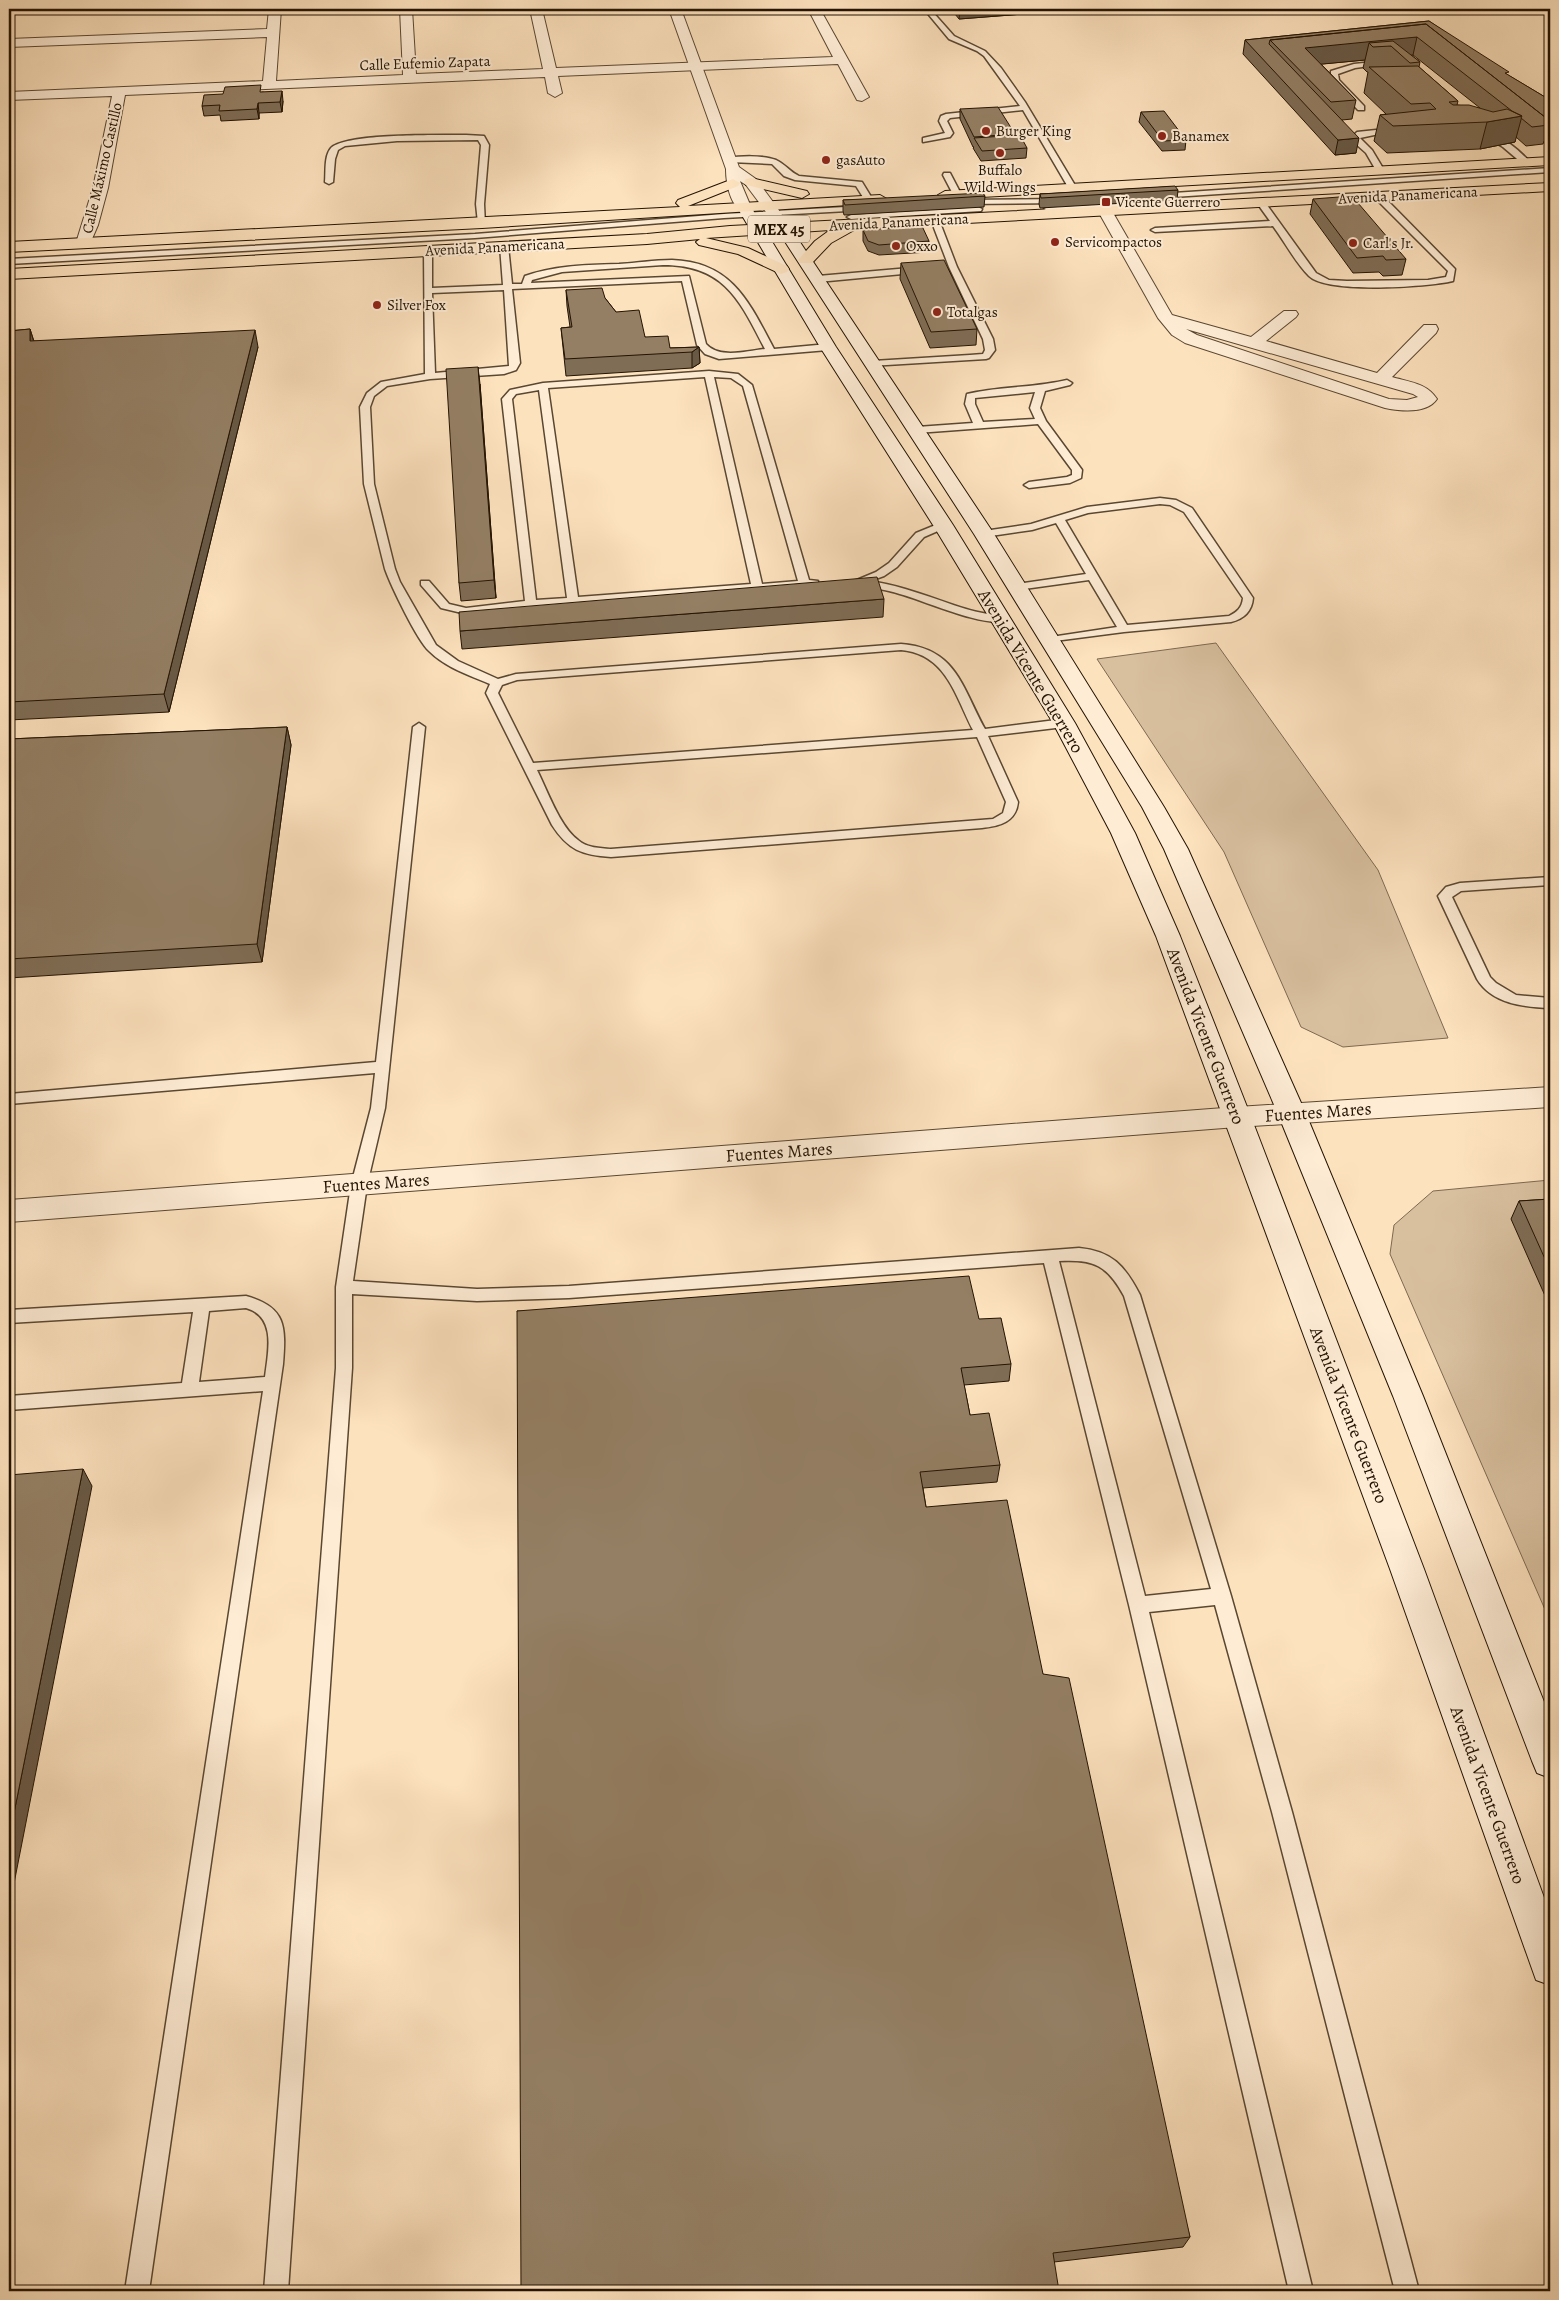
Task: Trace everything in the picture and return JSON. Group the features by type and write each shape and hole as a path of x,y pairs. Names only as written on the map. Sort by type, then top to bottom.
{"main road":[{"name":"Avenida Panamericana","path":"928,196 1550,161"},
{"path":"634,214 684,203 732,171"},
{"path":"751,182 785,191 848,202"},
{"name":"Avenida Panamericana","path":"9,247 634,214 751,219 777,217 857,224 1550,187"},
{"name":"Avenida Panamericana","path":"9,274 647,239 751,219 777,217 848,202 899,198"},
{"path":"806,260 820,244 833,234 857,224"},
{"path":"647,239 695,241 723,245 758,256 781,269"}],"street":[{"path":"269,86 275,9"},
{"path":"406,9 410,80"},
{"path":"536,9 555,93"},
{"name":"Avenida Vicente Guerrero","path":"675,9 732,171 751,219 828,347 943,525 1064,723 1123,833 1143,876 1237,1117 1403,1560 1550,1966"},
{"path":"814,9 862,97"},
{"path":"9,44 272,33"},
{"name":"Calle Eufemio Zapata","path":"9,96 118,93 843,60"},
{"name":"Calle Máximo Castillo","path":"84,243 97,198 118,93"},
{"name":"Avenida Vicente Guerrero","path":"732,171 751,182 806,260 1051,640 1153,807 1176,849 1292,1114 1408,1396 1550,1761"},
{"path":"1105,211 1166,318 1178,331 1208,346 1385,403 1406,405 1428,399 1419,390 1381,378 1166,318"},
{"path":"1254,343 1290,314"},
{"path":"1381,378 1430,329"},
{"name":"Fuentes Mares","path":"9,1211 1237,1117 1550,1097"}],"lane":[{"path":"927,9 948,35 986,54 1014,90 1072,187"},
{"path":"1362,108 1335,81 1334,73 1354,66 1392,64"},
{"path":"926,140 947,135 949,132 943,121 944,118 949,116 1024,108"},
{"path":"1479,129 1506,145 1526,162"},
{"path":"1376,132 1360,134 1356,137 1358,143 1370,153 1372,162 1380,170"},
{"path":"329,182 332,153 334,148 340,144 466,136 481,138 485,145 480,204 482,223"},
{"path":"732,171 762,160 774,162 787,174 798,178 859,184 869,200"},
{"path":"777,217 982,201 1035,202 1237,192 1309,184 1550,170"},
{"path":"947,175 957,194"},
{"path":"777,217 987,208 1036,210 1238,199 1339,189 1550,177"},
{"path":"1261,203 1313,275 1327,282 1347,284 1428,284 1450,279 1452,271 1380,197"},
{"path":"9,262 751,219"},
{"path":"9,266 751,219"},
{"path":"873,364 970,358 986,356 990,350 988,339 944,268 935,220"},
{"path":"1155,230 1276,223"},
{"path":"497,683 492,693 493,699 558,825 574,844 593,852 976,824 1000,820 1011,813 1012,802 981,733 939,658 927,651 913,647 516,677 497,683 452,663 440,656 431,647 395,582 369,484 365,407 370,395 384,384 430,376 504,371 513,368 515,363 504,246"},
{"path":"428,251 430,376"},
{"path":"526,286 528,278 558,270 665,263 687,264 705,269 723,279 737,292 771,352"},
{"path":"818,279 944,268"},
{"path":"428,291 686,278 705,269"},
{"path":"686,278 702,345 708,352 719,356 828,347"},
{"path":"709,374 757,586"},
{"path":"531,604 507,399 513,392 543,386 709,374 735,376 743,380 747,385 804,583"},
{"path":"980,425 970,404 970,396 984,393 1041,389 1067,384"},
{"path":"543,386 573,601"},
{"path":"1029,485 1070,480 1075,478 1078,473 1041,420 1035,408 1041,389"},
{"path":"917,430 1041,420"},
{"path":"984,534 1032,527 1087,510 1113,506 1160,501 1182,506 1188,510 1248,598 1248,606 1243,613 1231,619 1124,629 1051,640"},
{"path":"1059,519 1124,629"},
{"path":"943,525 920,536 894,566 880,574 852,582 888,588 926,598 965,613 1000,619"},
{"path":"1017,587 1092,576"},
{"path":"425,583 445,606 466,611 757,586 821,583"},
{"path":"529,767 981,733 1064,723"},
{"path":"276,2291 344,1368 344,1287 360,1185 378,1108 419,727"},
{"path":"1550,881 1460,887 1451,890 1445,896 1484,980 1492,990 1505,997 1526,1002 1550,1003"},
{"path":"9,1099 381,1067"},
{"path":"344,1287 477,1295 569,1292 1075,1254 1104,1260 1116,1268 1128,1288 1222,1596 1408,2291"},
{"path":"1050,1256 1138,1605 1301,2291"},
{"path":"9,1316 246,1302 261,1306 271,1315 276,1329 271,1383 137,2291"},
{"path":"189,1390 202,1304"},
{"path":"9,1403 271,1383"},
{"path":"1138,1605 1222,1596"}],"shaded area":[{"path":"1216,643 1378,870 1448,1038 1343,1047 1301,1027 1224,852 1097,659"},
{"path":"1550,1180 1550,1621 1390,1254 1394,1225 1433,1191"}],"building":[{"path":"1429,21 1509,72 1505,73 1550,100 1550,121 1426,24 1270,40 1269,44 1359,138 1338,140 1245,40"},
{"path":"1426,24 1550,121 1546,122 1549,125 1532,127 1521,118 1522,116 1512,111 1417,37 1305,48 1356,100 1331,102 1270,40"},
{"path":"1393,41 1420,62 1410,63 1391,46 1373,47 1369,43"},
{"path":"1418,66 1458,101 1449,102 1453,105 1469,105 1493,112 1507,109 1522,116 1487,122 1393,126 1380,115 1436,109 1430,103 1411,104 1369,67"},
{"path":"261,85 260,92 282,91 280,102 258,103 257,109 219,111 220,105 202,106 204,95 223,94 225,87"},
{"path":"998,107 1015,134 974,137 960,109"},
{"path":"1164,111 1186,140 1163,141 1141,112"},
{"path":"1020,135 1027,148 982,151 974,138"},
{"path":"1175,186 1178,190 1041,198 1040,194"},
{"path":"983,193 985,196 845,205 843,200"},
{"path":"1352,196 1406,259 1386,260 1383,256 1357,258 1313,199"},
{"path":"922,226 929,241 879,245 868,241 863,230"},
{"name":"Totalgas","path":"944,260 977,329 931,332 901,263"},
{"path":"602,288 605,298 616,312 639,310 645,337 668,336 670,348 699,347 692,352 565,359 561,328 572,327 566,290"},
{"path":"30,329 30,341 255,330 164,694 9,702 9,331"},
{"path":"478,367 494,580 459,583 446,369"},
{"path":"877,577 884,599 460,631 459,612"},
{"path":"287,727 257,944 9,959 9,739"},
{"path":"1550,1199 1550,1270 1519,1201"},
{"path":"969,1276 979,1319 1001,1318 1011,1364 961,1368 970,1415 989,1413 1000,1465 920,1472 926,1507 1007,1500 1043,1674 1069,1678 1190,2237 1053,2253 1059,2291 521,2291 517,1311"},
{"path":"83,1469 9,1838 9,1475"}],"place":[{"name":"Burger King","path":"986,131"},
{"name":"Banamex","path":"1162,136"},
{"name":"Buffalo Wild Wings","path":"1000,153"},
{"name":"gasAuto","path":"826,160"},
{"name":"Vicente Guerrero","path":"1106,202"},
{"name":"Servicompactos","path":"1055,242"},
{"name":"Carl's Jr.","path":"1353,243"},
{"name":"Oxxo","path":"896,246"},
{"name":"Silver Fox","path":"377,305"},
{"name":"Totalgas","path":"937,312"}]}
